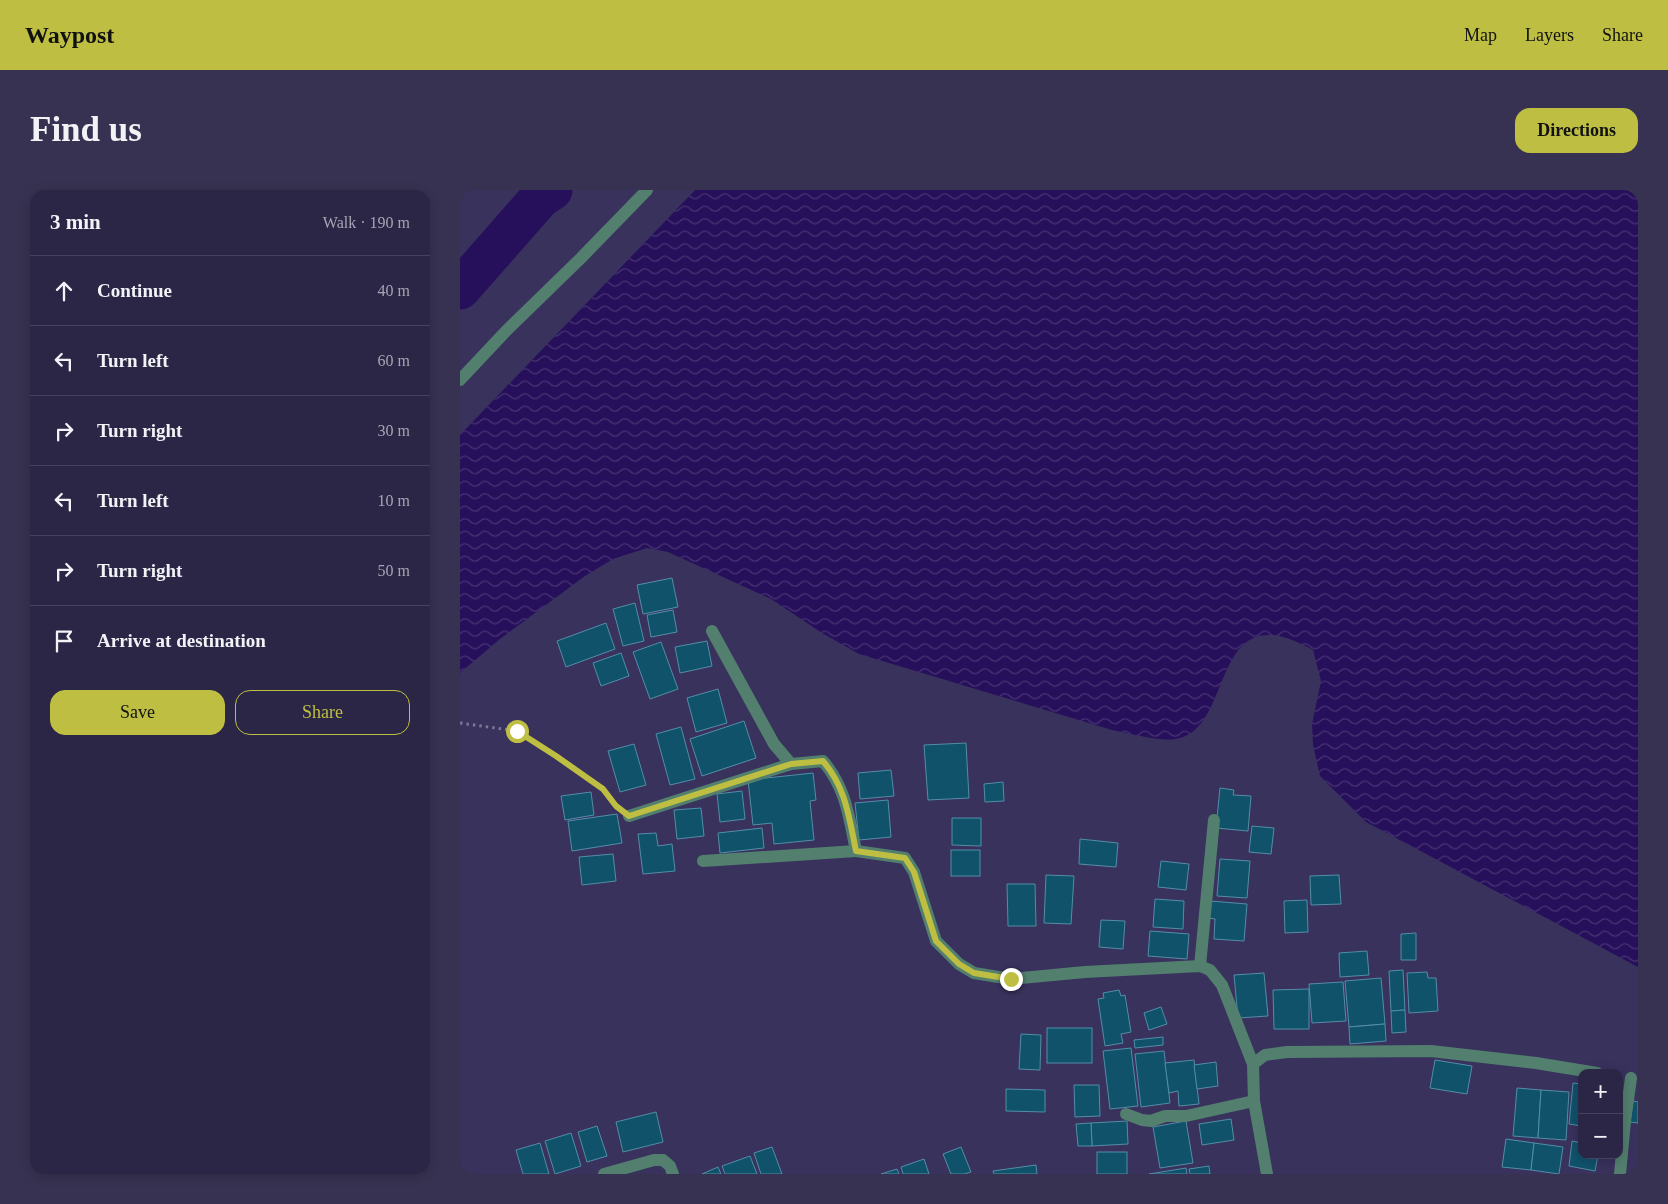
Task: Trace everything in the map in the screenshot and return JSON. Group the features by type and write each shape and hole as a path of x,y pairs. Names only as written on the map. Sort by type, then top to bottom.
{"street":[{"path":"460,380 506,331 582,258 647,190"},
{"path":"712,631 774,744 791,764"},
{"path":"629,816 791,764 823,761 834,774 844,795 856,851"},
{"path":"1200,966 1214,820"},
{"path":"703,861 856,851 905,858 914,872 936,941 959,964 974,973 1011,979 1086,972 1200,966 1210,970 1222,985 1252,1064 1254,1101 1267,1174"},
{"path":"1252,1064 1265,1055 1287,1052 1431,1052 1536,1063 1578,1070"},
{"path":"1620,1174 1629,1078"},
{"path":"1126,1114 1142,1120 1152,1121 1166,1116 1186,1116 1254,1101"},
{"path":"604,1174 654,1160 663,1160 670,1166 673,1174"}],"path":[{"path":"460,723 517,731 603,789 616,806 629,816"}],"water":[{"path":"695,190 1638,190 1638,967 1366,822 1320,776 1313,745 1312,724 1321,681 1313,650 1279,636 1255,637 1239,649 1208,712 1195,730 1176,739 1154,738 1112,730 859,654 822,633 771,599 668,552 647,548 613,559 585,576 500,639 460,673 460,435"}],"building":[{"path":"672,578 678,607 643,614 637,585"},
{"path":"635,603 644,641 623,646 613,609"},
{"path":"673,610 677,632 651,637 647,615"},
{"path":"606,623 615,649 566,667 557,641"},
{"path":"707,641 712,666 680,673 675,647"},
{"path":"661,642 678,689 650,699 633,652"},
{"path":"621,653 629,676 601,686 593,663"},
{"path":"718,689 727,723 696,732 687,698"},
{"path":"744,721 756,758 702,776 690,739"},
{"path":"681,727 695,779 670,785 656,734"},
{"path":"966,743 969,798 928,800 924,745"},
{"path":"634,744 646,785 620,792 608,751"},
{"path":"891,770 894,796 860,799 858,773"},
{"path":"813,773 816,800 810,801 814,840 774,844 772,823 753,825 748,780"},
{"path":"1003,782 1004,801 985,802 984,784"},
{"path":"1220,788 1234,790 1233,795 1251,796 1248,831 1216,828"},
{"path":"742,791 745,819 720,822 717,794"},
{"path":"591,792 594,815 565,820 561,796"},
{"path":"888,800 891,837 859,840 855,803"},
{"path":"701,808 704,836 677,839 674,810"},
{"path":"617,814 622,843 572,851 568,821"},
{"path":"952,818 981,818 981,846 952,845"},
{"path":"1252,826 1274,828 1271,854 1249,852"},
{"path":"762,828 764,848 720,853 718,833"},
{"path":"656,833 658,846 672,844 675,871 643,874 638,834"},
{"path":"1080,839 1118,843 1116,867 1079,864"},
{"path":"951,850 980,850 980,876 951,876"},
{"path":"613,854 616,881 582,885 579,857"},
{"path":"1220,859 1250,861 1247,898 1217,896"},
{"path":"1161,861 1189,864 1186,890 1158,887"},
{"path":"1046,875 1074,876 1071,924 1044,923"},
{"path":"1339,875 1341,904 1311,905 1310,876"},
{"path":"1007,884 1035,884 1036,926 1008,926"},
{"path":"1155,899 1184,901 1183,929 1153,927"},
{"path":"1307,900 1308,932 1285,933 1284,901"},
{"path":"1210,901 1247,904 1244,941 1214,939 1215,919 1208,918"},
{"path":"1101,920 1125,921 1123,949 1099,947"},
{"path":"1150,931 1189,934 1187,959 1148,956"},
{"path":"1416,933 1416,960 1401,960 1401,934"},
{"path":"1367,951 1369,975 1340,977 1339,953"},
{"path":"1403,970 1405,1010 1391,1011 1389,971"},
{"path":"1427,972 1428,978 1436,978 1438,1011 1409,1013 1407,973"},
{"path":"1264,973 1268,1016 1238,1018 1234,975"},
{"path":"1381,978 1385,1024 1349,1027 1345,981"},
{"path":"1343,982 1346,1021 1312,1023 1309,984"},
{"path":"1309,989 1309,1029 1274,1029 1273,990"},
{"path":"1119,990 1121,996 1125,995 1131,1032 1121,1034 1123,1043 1105,1046 1098,999 1104,998 1103,993"},
{"path":"1161,1007 1167,1024 1149,1030 1144,1013"},
{"path":"1405,1010 1406,1032 1392,1033 1391,1011"},
{"path":"1385,1024 1386,1041 1350,1044 1349,1027"},
{"path":"1047,1028 1092,1028 1092,1063 1047,1063"},
{"path":"1021,1034 1041,1035 1040,1070 1019,1069"},
{"path":"1163,1037 1163,1045 1135,1048 1134,1040"},
{"path":"1131,1048 1138,1106 1110,1109 1103,1051"},
{"path":"1164,1051 1170,1103 1141,1107 1135,1054"},
{"path":"1194,1060 1199,1104 1179,1106 1178,1091 1169,1093 1165,1063"},
{"path":"1435,1060 1472,1066 1467,1094 1430,1088"},
{"path":"1216,1062 1218,1086 1197,1089 1194,1065"},
{"path":"1573,1083 1578,1084 1578,1125 1569,1124"},
{"path":"1074,1085 1099,1085 1100,1116 1075,1117"},
{"path":"1517,1088 1541,1090 1538,1138 1513,1136"},
{"path":"1006,1089 1045,1090 1045,1112 1006,1111"},
{"path":"1541,1090 1569,1092 1566,1140 1538,1138"},
{"path":"1633,1101 1638,1102 1638,1123 1630,1122"},
{"path":"656,1112 663,1142 623,1152 616,1122"},
{"path":"1231,1119 1234,1140 1202,1145 1199,1124"},
{"path":"1127,1121 1128,1144 1092,1146 1091,1123"},
{"path":"1186,1121 1193,1163 1160,1168 1153,1127"},
{"path":"1091,1123 1092,1146 1078,1146 1076,1124"},
{"path":"597,1126 607,1156 587,1162 578,1132"},
{"path":"571,1133 581,1166 555,1174 545,1141"},
{"path":"1506,1139 1534,1143 1531,1170 1502,1167"},
{"path":"1572,1141 1578,1142 1578,1159 1597,1159 1595,1171 1569,1166"},
{"path":"540,1143 549,1174 523,1174 516,1150"},
{"path":"1534,1143 1563,1147 1559,1174 1531,1170"},
{"path":"772,1147 782,1174 761,1174 754,1153"},
{"path":"961,1147 971,1172 951,1174 943,1154"},
{"path":"1097,1152 1127,1152 1127,1174 1097,1174"},
{"path":"750,1156 757,1174 725,1174 722,1166"},
{"path":"924,1159 929,1174 903,1174 901,1167"},
{"path":"1036,1165 1037,1174 994,1174 993,1171"},
{"path":"1209,1166 1210,1174 1190,1174 1189,1169"},
{"path":"718,1167 721,1174 702,1174"},
{"path":"1186,1168 1187,1174 1149,1174"},
{"path":"897,1169 899,1174 881,1174"}],"waterway":[{"path":"460,289 540,198 552,190"}],"route":[{"path":"517,731 603,789 616,806 629,816 791,764 823,761 834,774 844,795 856,851 905,858 914,872 936,941 959,964 974,973 1011,979"}]}
